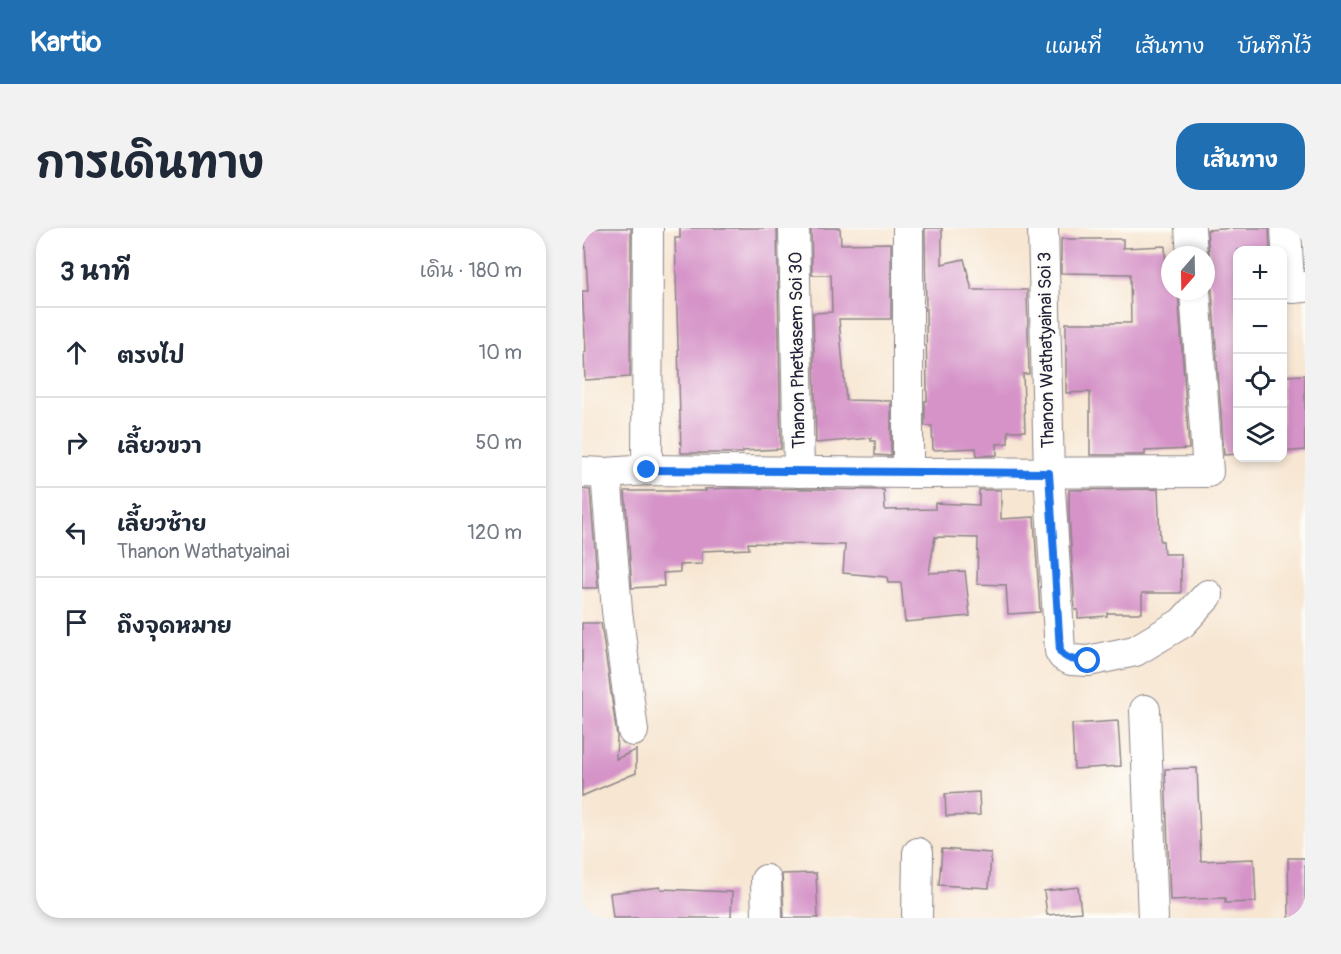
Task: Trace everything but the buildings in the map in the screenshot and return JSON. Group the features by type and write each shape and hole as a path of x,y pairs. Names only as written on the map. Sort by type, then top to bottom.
{"street":[{"path":"647,470 648,228"},
{"name":"Thanon Phetkasem Soi 30","path":"794,228 799,472"},
{"path":"908,228 908,473"},
{"name":"Thanon Wathatyainai Soi 3","path":"1043,228 1049,473 1060,651 1063,656 1071,660 1088,661 1135,651 1182,623 1208,595"},
{"path":"1190,228 1191,246"},
{"path":"1286,228 1289,283 1292,288 1305,287"},
{"path":"633,731 617,611 594,473 647,470 908,473 1208,472 1196,300"},
{"path":"1145,710 1153,918"},
{"path":"917,918 918,853"},
{"path":"766,880 767,918"}],"route":[{"path":"647,470 1049,473 1060,651 1063,656 1071,660 1088,661"}]}
